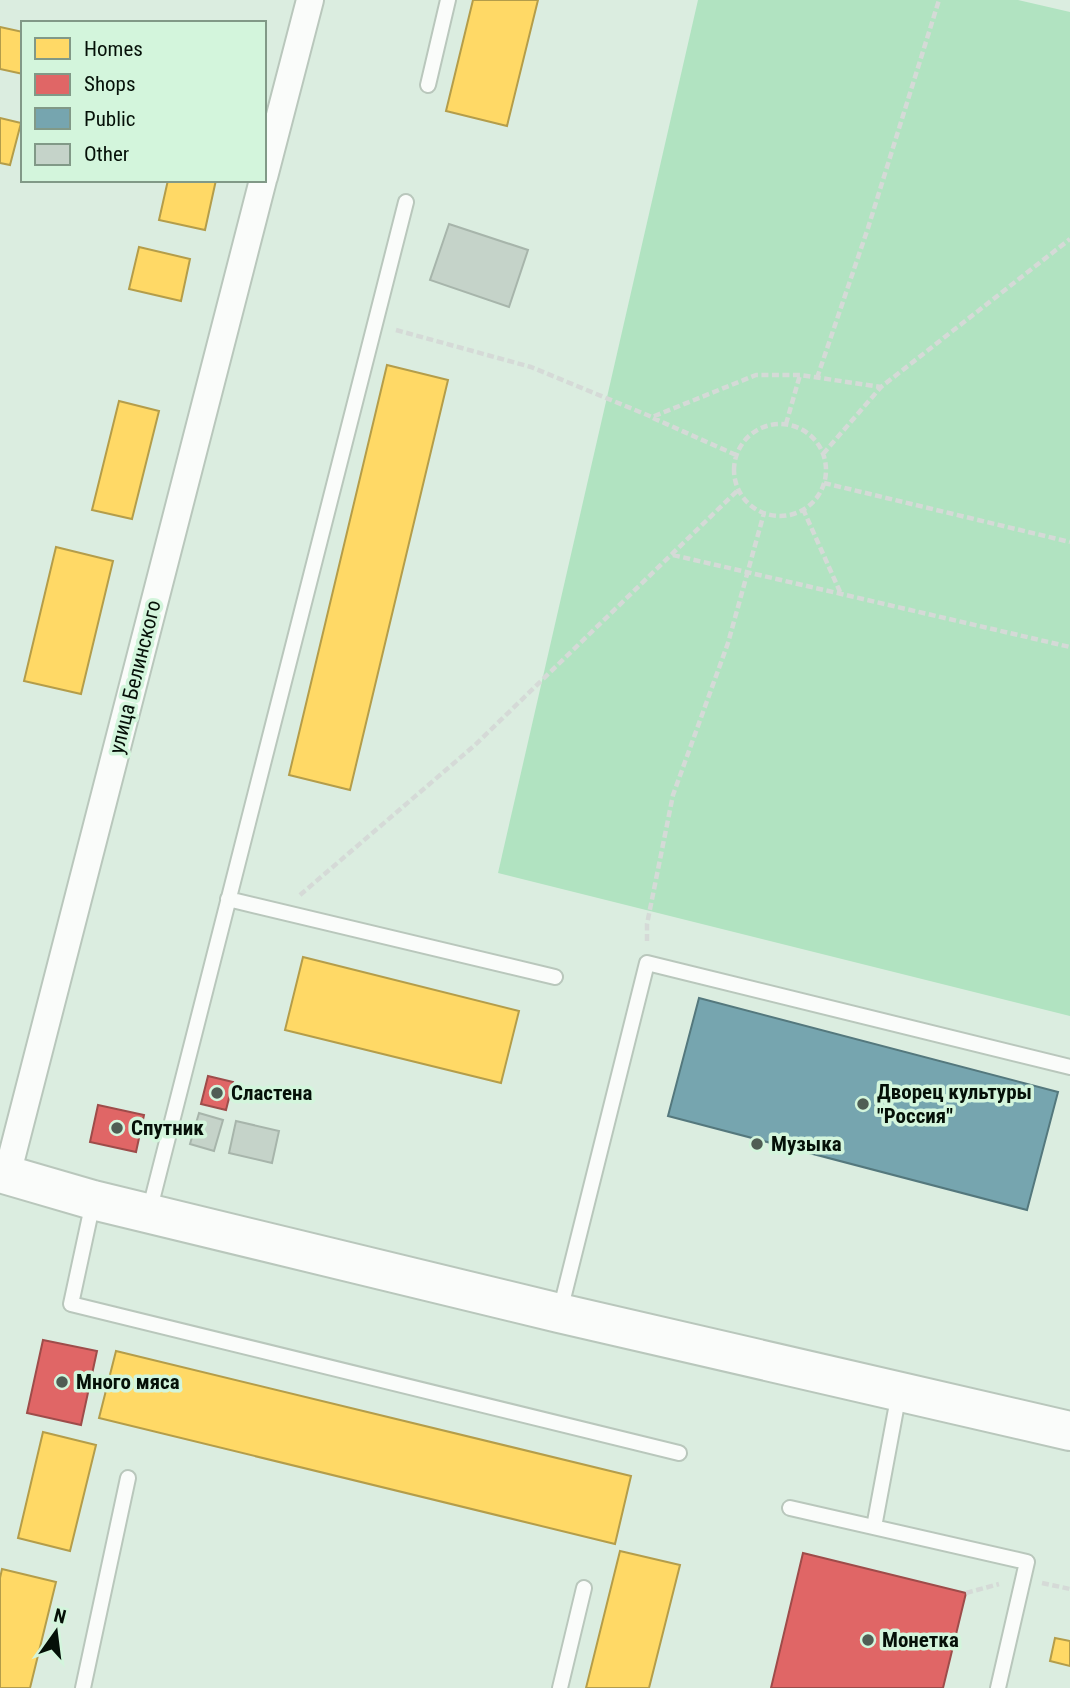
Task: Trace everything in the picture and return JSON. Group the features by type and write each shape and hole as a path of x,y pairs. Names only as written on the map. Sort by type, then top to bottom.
{"main road":[{"path":"4,1174 93,1200 559,1313 1070,1432"}],"street":[{"name":"улица Белинского","path":"266,170 310,0"},
{"name":"улица Белинского","path":"4,1174 263,182"}],"lane":[{"path":"429,85 449,0"},
{"path":"148,1213 406,202"},
{"path":"228,899 555,978"},
{"path":"559,1313 647,963 1070,1067"},
{"path":"93,1200 71,1304 679,1453"},
{"path":"874,1527 899,1392"},
{"path":"83,1688 128,1478"},
{"path":"790,1508 1027,1562 998,1688"},
{"path":"560,1688 584,1588"}],"path":[{"path":"817,378 868,228 939,0"},
{"path":"823,454 881,387 1070,239"},
{"path":"374,325 531,367 736,455"},
{"path":"652,417 756,374 800,375 881,387"},
{"path":"786,424 800,375"},
{"path":"786,424 799,427 818,443 826,469 824,483 812,502 803,509 791,514 764,513 754,508 738,490 734,479 736,455 743,441 755,430 786,424"},
{"path":"824,483 1070,542"},
{"path":"281,912 475,745 738,490"},
{"path":"803,509 841,594"},
{"path":"647,963 647,924 673,795 728,643 764,513"},
{"path":"672,555 1070,647"}],"green space":[{"path":"698,0 1018,0 1070,12 1070,1016 498,873"}],"building: Homes":[{"path":"473,0 538,0 507,126 446,111"},
{"path":"0,27 21,32 21,74 0,69"},
{"path":"0,118 21,123 10,165 0,163"},
{"path":"168,182 216,182 205,230 159,220"},
{"path":"139,247 190,259 181,301 129,289"},
{"path":"387,365 448,380 350,790 289,775"},
{"path":"119,401 159,411 132,519 92,510"},
{"path":"56,547 113,561 81,694 24,681"},
{"path":"303,957 519,1011 501,1083 285,1030"},
{"path":"116,1351 631,1476 615,1544 99,1418"},
{"path":"43,1432 96,1445 70,1551 18,1538"},
{"path":"620,1551 680,1565 649,1688 586,1688"},
{"path":"2,1569 56,1582 30,1688 0,1688"},
{"path":"1055,1638 1070,1641 1070,1666 1050,1661"}],"building: Shops":[{"name":"Сластена","path":"208,1076 233,1082 226,1110 201,1104"},
{"name":"Спутник","path":"98,1105 144,1115 136,1152 90,1142"},
{"name":"Много мяса","path":"43,1340 97,1351 81,1425 27,1413"},
{"name":"Монетка","path":"803,1553 966,1593 943,1688 771,1688"}],"building: Public":[{"name":"Дворец культуры \"Россия\"","path":"699,998 1058,1092 1027,1210 668,1116"}],"building: Other":[{"path":"449,224 528,250 509,307 430,280"},
{"path":"199,1113 223,1120 214,1151 190,1144"},
{"path":"236,1121 279,1131 272,1163 229,1153"}],"place":[{"name":"Сластена","path":"217,1093"},
{"name":"Дворец культуры \"Россия\"","path":"863,1104"},
{"name":"Спутник","path":"117,1128"},
{"name":"Музыка","path":"757,1144"},
{"name":"Много мяса","path":"62,1382"},
{"name":"Монетка","path":"868,1640"}]}
